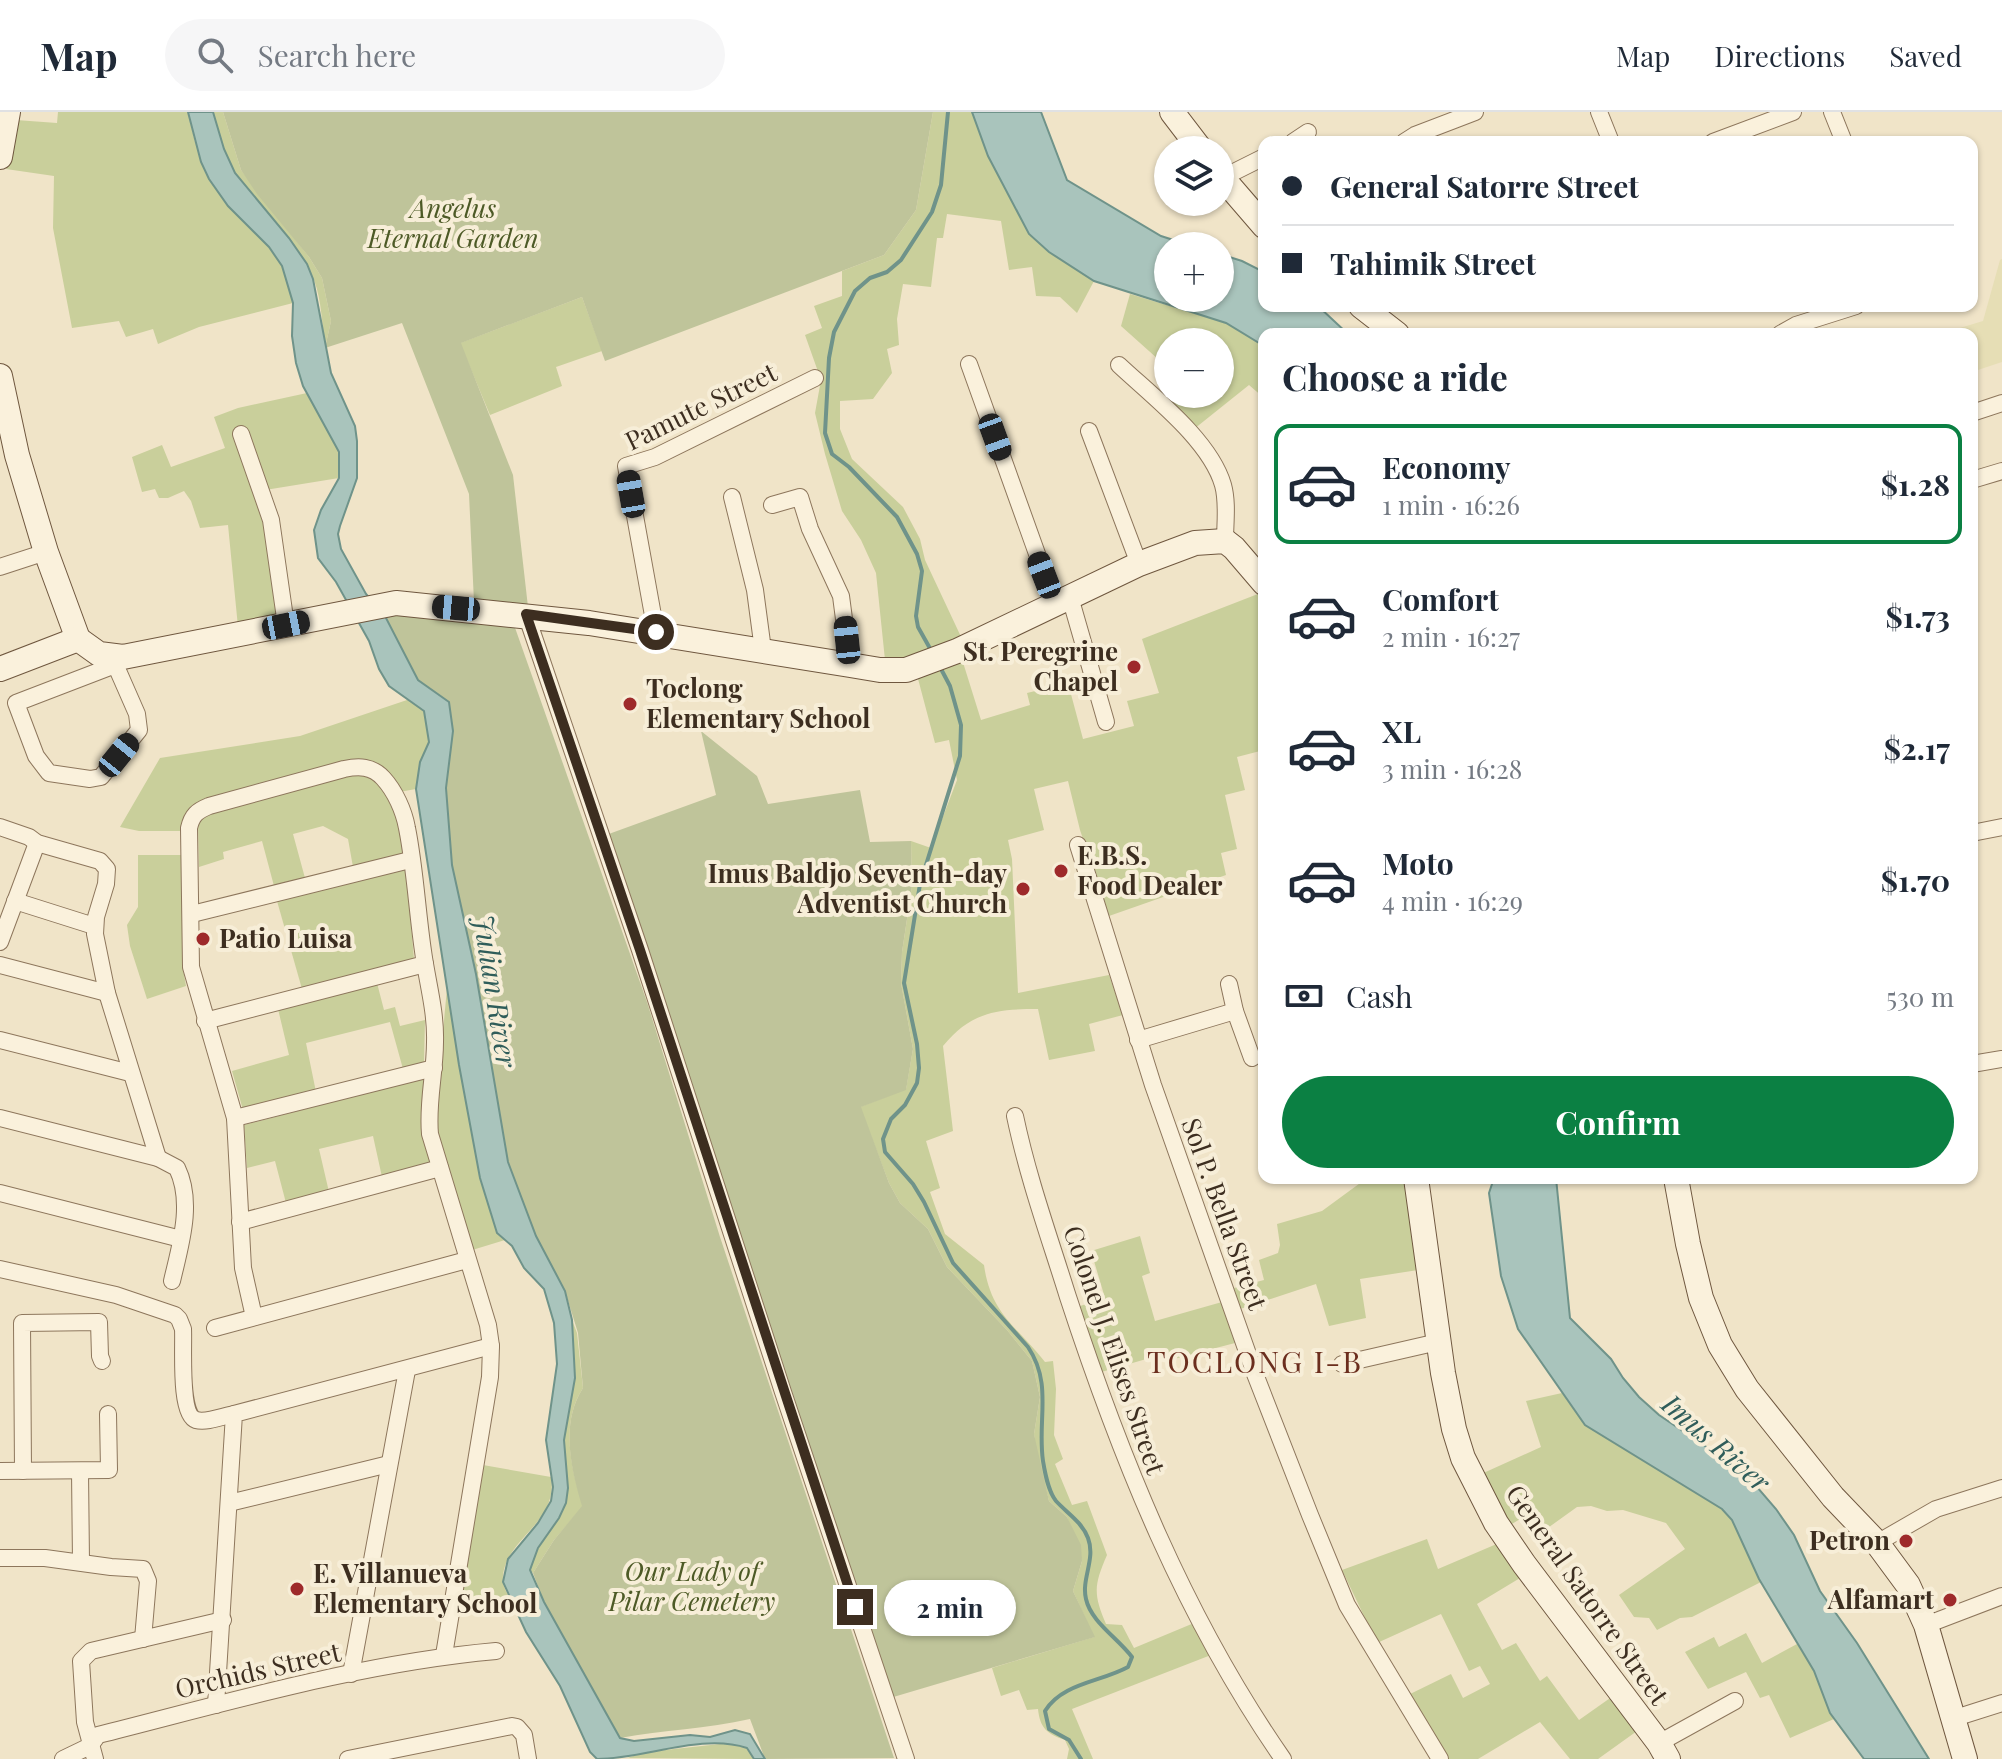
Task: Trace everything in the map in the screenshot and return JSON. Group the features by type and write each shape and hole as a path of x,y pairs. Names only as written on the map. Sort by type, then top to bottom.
{"street":[{"path":"0,157 8,112"},
{"path":"1172,112 1190,136"},
{"path":"1413,136 1475,112"},
{"path":"1599,112 1609,136"},
{"path":"1729,136 1793,112"},
{"path":"1832,112 1842,136"},
{"path":"1302,136 1308,132"},
{"path":"1234,170 1258,160"},
{"path":"1234,191 1258,219"},
{"path":"1369,312 1389,328"},
{"path":"1791,328 1837,312"},
{"path":"969,364 1062,600 1106,722"},
{"path":"1119,365 1191,433 1220,478 1225,495 1225,541"},
{"path":"0,376 9,458 78,639 113,661 137,714 139,730 101,777 90,779 49,773 36,756 16,703 113,661 383,604 526,614 891,670 920,666 957,651 1139,564 1195,543 1225,541 1258,576"},
{"name":"Pamute Street","path":"656,632 626,466 655,457 815,378"},
{"path":"1978,411 2002,403"},
{"path":"1089,431 1139,564"},
{"path":"241,434 271,520 286,625"},
{"path":"1978,478 2002,471"},
{"path":"732,497 753,579 763,650"},
{"path":"772,505 800,497 810,529 841,596 850,665"},
{"path":"0,567 46,552"},
{"path":"526,614 906,1759"},
{"path":"0,669 78,639"},
{"path":"254,1317 243,1268 235,1118 191,967 189,828 198,811 344,769 366,768 376,771 386,781 407,828 434,1014 434,1068 428,1115 430,1134 488,1325 491,1346 490,1377 444,1655"},
{"path":"0,827 37,843 105,864 108,874 94,926 107,993 158,1158"},
{"path":"1978,832 2002,827"},
{"path":"0,942 37,843"},
{"name":"Sol P. Bella Street","path":"1078,845 1138,1040 1255,1374 1331,1569 1347,1605 1440,1759"},
{"path":"192,914 410,860"},
{"path":"15,901 94,926"},
{"path":"205,1021 425,964"},
{"path":"0,965 107,993"},
{"path":"1229,984 1252,1058"},
{"path":"1138,1040 1235,1011"},
{"path":"0,1040 130,1073"},
{"path":"1978,1063 2002,1059"},
{"path":"235,1118 434,1068"},
{"name":"Colonel J. Elises Street","path":"1015,1116 1030,1183 1117,1438 1143,1503 1195,1613 1283,1759"},
{"path":"0,1118 158,1158 177,1168 185,1208 172,1281"},
{"path":"240,1222 440,1168"},
{"name":"General Satorre Street","path":"1417,1184 1447,1400 1458,1444 1496,1523 1664,1751"},
{"path":"1677,1184 1701,1298 1728,1360 1747,1389 1833,1497 1877,1543 1908,1585 1926,1625 1965,1759"},
{"path":"0,1193 181,1239"},
{"path":"215,1328 467,1260"},
{"path":"0,1269 116,1295 175,1315 183,1329 188,1413 200,1421 491,1346"},
{"path":"23,1471 22,1323 99,1322 102,1361"},
{"path":"1342,1364 1438,1342"},
{"path":"351,1674 407,1370"},
{"path":"0,1471 109,1470 108,1414"},
{"path":"216,1705 234,1414"},
{"path":"229,1503 389,1464"},
{"path":"80,1471 81,1562"},
{"path":"1877,1543 1936,1509 2002,1488"},
{"path":"0,1558 143,1569 148,1581 143,1639"},
{"path":"1926,1625 2002,1596"},
{"path":"93,1753 85,1722 81,1661 91,1651 223,1620"},
{"name":"Orchids Street","path":"63,1759 93,1753 98,1735 216,1705 444,1655 496,1651"},
{"path":"1664,1751 1735,1701"},
{"path":"1952,1719 2002,1703"},
{"path":"348,1759 512,1726 524,1735 528,1759"}],"shaded area":[{"path":"2000,260 2002,362 1978,370 1978,328 1960,328 1983,321"}],"green space":[{"path":"58,112 188,112 195,142 244,223 269,247 282,266 293,303 199,327 158,344 153,329 126,337 119,321 72,328 53,228 54,176 6,169 16,120 57,123"},
{"path":"213,112 223,112 241,170 322,278 331,321 325,348 314,280 289,238 240,180 227,159"},
{"name":"Angelus Eternal Garden","path":"223,112 933,112 916,210 884,255 605,361 582,297 461,343 513,475 528,607 474,602 469,494 402,323 325,348 331,321 322,278 241,170"},
{"path":"933,112 972,112 988,156 1029,234 1049,252 1094,281 1077,313 1060,297 1036,296 1032,267 1009,270 1001,221 947,214 943,238 937,238 931,287 903,284 897,319 899,345 887,349 892,373 873,399 840,401 840,429 852,459 903,507 920,539 925,560 963,641 917,660 885,660 876,573 861,540 842,511 815,413 821,380 805,335 822,328 814,306 842,296 842,271 884,255 916,210"},
{"path":"1130,294 1154,301 1154,312 1190,312 1226,323 1258,342 1258,393 1249,385 1234,397 1234,328 1154,328 1154,355 1121,326"},
{"path":"582,297 602,351 556,367 562,386 490,415 460,343"},
{"path":"307,393 339,452 339,478 259,491 281,616 238,627 228,525 200,528 191,501 184,491 168,498 159,498 155,489 142,492 132,457 162,445 171,467 225,448 214,417 238,408"},
{"path":"1175,408 1220,408 1194,429"},
{"path":"1258,594 1258,752 1237,757 1245,790 1225,795 1237,849 1221,853 1226,875 1109,916 1080,830 1068,781 1034,789 1044,830 1008,840 1012,859 1018,993 1109,975 1123,1015 1089,1024 1095,1051 1049,1060 1038,1009 1009,1010 974,1019 943,1046 953,1131 926,1141 940,1188 930,1192 945,1234 984,1265 987,1282 999,1308 1045,1362 1053,1361 1056,1389 1054,1435 1063,1459 1055,1464 1072,1505 1087,1501 1107,1555 1097,1590 1106,1624 1122,1625 1134,1648 1194,1623 1211,1655 1072,1709 1093,1759 1067,1759 1069,1749 1065,1740 1046,1729 1038,1709 1027,1710 1019,1690 1001,1696 992,1668 1094,1637 1073,1591 1082,1561 1067,1517 1049,1501 1037,1456 1034,1434 1040,1397 1032,1361 947,1267 928,1229 900,1203 889,1183 860,1107 906,1089 913,1049 901,983 902,952 912,886 911,841 931,848 957,780 949,740 935,743 917,675 961,656 981,720 1030,705 1027,693 1068,683 1083,739 1134,726 1127,701 1159,693 1142,639"},
{"name":"Our Lady of Pilar Cemetery","path":"391,609 513,622 647,1002 720,1237 894,1758 765,1759 750,1719 620,1738 544,1602 533,1573 554,1540 582,1506 570,1446 572,1416 583,1388 578,1333 565,1291 536,1236 508,1162 476,974 452,865 446,788 449,702 418,680 385,616"},
{"path":"410,699 424,711 429,742 420,762 416,789 399,792 381,769 204,804 184,831 139,831 120,827 160,758 300,736"},
{"path":"701,731 757,776 768,804 860,790 870,842 911,841 912,886 902,952 901,983 913,1049 906,1090 861,1107 889,1183 900,1203 928,1229 947,1267 1032,1361 1040,1397 1034,1434 1049,1501 1067,1517 1081,1545 1082,1561 1073,1591 1095,1637 890,1698 606,835 716,795"},
{"path":"366,773 384,788 390,798 405,855 353,867 348,839 323,826 293,834 305,878 274,886 262,841 223,852 224,859 199,867 198,824 202,814 347,775"},
{"path":"138,855 184,855 182,963 186,986 147,999 130,946 127,925 138,907"},
{"path":"406,866 414,959 302,989 277,901"},
{"path":"377,983 384,1010 395,1007 400,1026 425,1020 424,1063 403,1069 390,1022 306,1043 316,1092 243,1110 232,1071 289,1055 278,1009"},
{"path":"447,988 480,1177 497,1233 505,1240 469,1251 437,1136 435,1118"},
{"path":"423,1080 426,1086 422,1133 431,1164 382,1177 373,1136 319,1149 329,1192 286,1203 275,1161 247,1168 244,1125"},
{"path":"1359,1184 1405,1184 1418,1270 1360,1279 1366,1318 1329,1326 1316,1284 1240,1309 1234,1288 1264,1280 1259,1260 1278,1253 1277,1224 1322,1211"},
{"path":"1140,1236 1150,1273 1142,1276 1155,1321 1222,1302 1235,1343 1170,1360 1167,1353 1098,1373 1077,1307 1105,1298 1091,1251"},
{"path":"572,1320 577,1333 583,1388 572,1416 570,1446 583,1506 554,1540 533,1573 530,1570 531,1561 566,1503 568,1488 564,1440 575,1378"},
{"path":"1562,1393 1585,1425 1722,1509 1740,1535 1761,1582 1692,1617 1680,1618 1657,1630 1649,1618 1634,1617 1619,1595 1685,1549 1666,1523 1623,1510 1607,1511 1591,1506 1577,1507 1538,1535 1525,1516 1507,1527 1479,1475 1541,1447 1526,1401"},
{"path":"483,1465 551,1477 551,1494 539,1520 510,1555 505,1567 503,1582 514,1605 456,1617"},
{"path":"1427,1539 1438,1569 1499,1543 1525,1575 1477,1604 1502,1650 1516,1643 1540,1681 1547,1676 1579,1720 1613,1696 1637,1731 1598,1759 1570,1759 1540,1722 1478,1759 1447,1759 1406,1696 1451,1674 1463,1698 1490,1684 1480,1666 1469,1671 1441,1614 1377,1643 1342,1570"},
{"path":"1746,1633 1762,1663 1797,1644 1814,1671 1834,1719 1790,1738 1769,1695 1760,1698 1746,1672 1708,1689 1685,1652 1714,1637 1719,1647"},
{"path":"729,1743 747,1748 754,1759 627,1758 647,1752"}],"water":[{"path":"188,112 213,112 235,173 307,264 313,279 331,373 355,426 357,441 357,478 338,534 341,549 366,594 385,616 418,680 449,702 453,731 446,788 452,865 476,974 508,1162 536,1236 565,1291 572,1320 575,1378 564,1440 568,1488 566,1503 538,1548 530,1570 544,1602 620,1738 634,1741 690,1735 710,1737 735,1730 750,1734 765,1759 754,1759 747,1748 711,1743 597,1759 590,1752 560,1686 526,1632 503,1582 508,1559 538,1523 551,1501 553,1487 546,1440 557,1364 554,1323 544,1289 524,1268 512,1246 497,1233 480,1178 416,789 420,762 429,742 424,711 389,686 369,641 336,582 318,558 314,530 339,478 339,452 303,386 292,336 293,303 282,266 269,247 228,206 209,179 201,162"},
{"path":"972,112 1041,112 1067,180 1154,232 1154,300 1094,281 1049,252 1029,234 988,156"},
{"path":"1234,258 1258,269 1258,312 1324,312 1342,328 1258,328 1258,342 1226,323 1191,312 1234,312"},
{"path":"1492,1184 1557,1184 1570,1318 1611,1359 1639,1397 1659,1415 1745,1473 1776,1509 1794,1535 1820,1591 1857,1643 1929,1759 1864,1759 1830,1713 1814,1671 1759,1579 1732,1520 1722,1509 1585,1425 1518,1329 1501,1276 1489,1193"}],"waterway":[{"path":"932,652 918,627 916,616 922,571 917,554 897,517 849,467 832,454 825,433 829,358 834,332 855,291 901,260 932,212 941,185 948,112"},
{"path":"940,667 950,686 961,725 960,756 920,884 904,983 917,1044 917,1083 905,1105 891,1119 883,1139 885,1152 924,1202 953,1263 1028,1347 1036,1361 1042,1389 1042,1446 1049,1487 1056,1501 1078,1522 1088,1538 1090,1554 1085,1591 1089,1607 1132,1657 1128,1667 1061,1694 1045,1711 1049,1729 1069,1740 1081,1759"}],"place":[{"name":"St. Peregrine Chapel","path":"1134,667"},
{"name":"Toclong Elementary School","path":"630,704"},
{"name":"E.B.S. Food Dealer","path":"1061,871"},
{"name":"Imus Baldjo Seventh-day Adventist Church","path":"1023,889"},
{"name":"Patio Luisa","path":"203,939"},
{"name":"Petron","path":"1906,1541"},
{"name":"E. Villanueva Elementary School","path":"297,1589"},
{"name":"Alfamart","path":"1950,1600"}],"district":[{"name":"TOCLONG I-B","path":"1255,1363"}],"route":[{"path":"656,632 526,614 640,950 855,1607"}],"water label":[{"name":"Julian River","path":"495,991"},
{"name":"Imus River","path":"1716,1443"}]}
